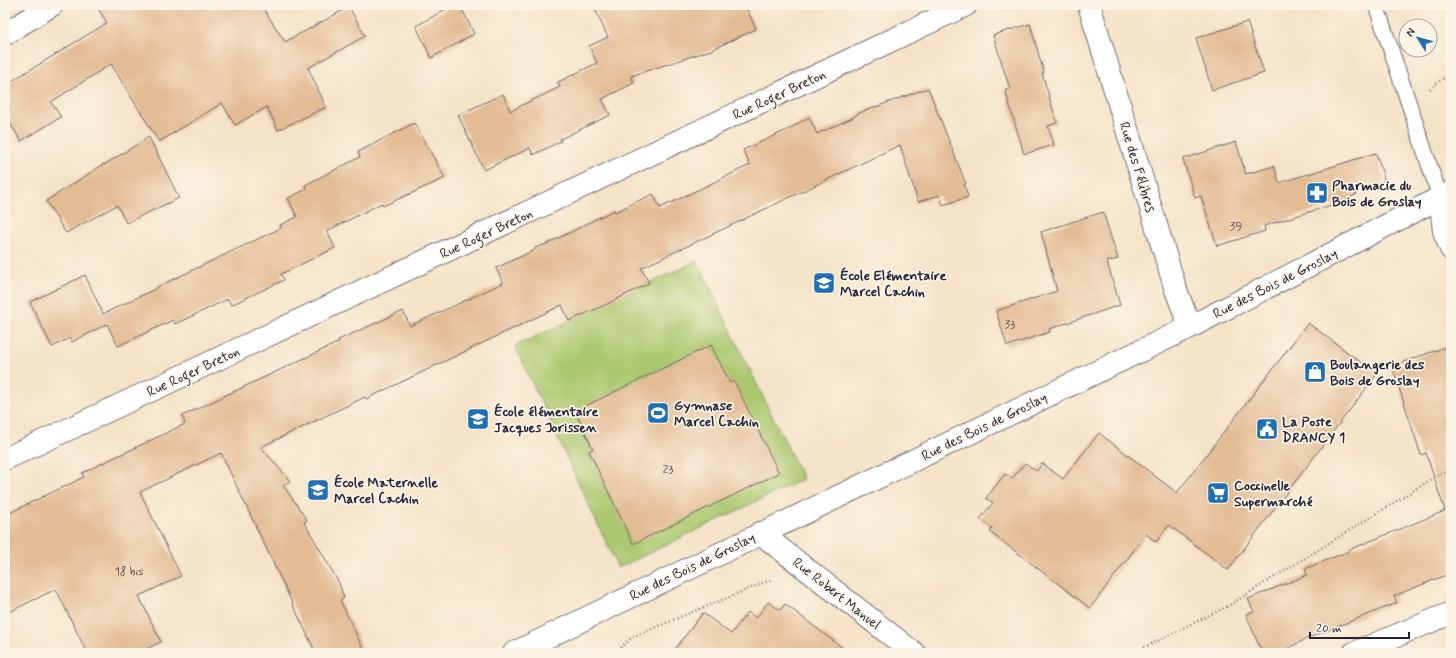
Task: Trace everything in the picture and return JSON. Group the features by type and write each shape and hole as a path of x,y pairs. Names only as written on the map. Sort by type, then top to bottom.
{"street":[{"path":"5,34 52,5"},
{"name":"Rue Roger Breton","path":"5,459 167,384 966,5"},
{"name":"Rue des Félibres","path":"1089,5 1172,280 1190,327"},
{"path":"1446,194 1444,231 1451,249"},
{"name":"Rue des Bois de Groslay","path":"514,653 726,551 760,533 1190,327 1446,194"},
{"name":"Rue Robert Manuel","path":"760,533 914,653"},
{"path":"1354,653 1451,613"}],"lane":[{"path":"1376,5 1446,194"}],"path":[{"path":"1133,653 1228,606 1440,474 1451,470"},
{"path":"615,653 632,637 803,567"}],"green space":[{"name":"Gymnase Marcel Cachin","path":"697,261 803,479 618,568 515,346"}],"building":[{"path":"96,5 261,5 285,42 349,7 365,36 308,68 326,107 278,130 267,107 235,125 222,103 159,142 111,64 51,102 61,117 21,141 5,115 5,85 107,23"},
{"path":"453,5 460,5 474,34 431,58 416,26"},
{"path":"593,5 745,5 756,29 711,50 631,76 634,83 602,99 610,115 560,139 561,141 533,155 530,148 484,170 458,115 503,94 510,111 560,87 558,82 597,63 589,46 608,37"},
{"path":"1247,22 1264,73 1212,90 1196,38"},
{"path":"1030,24 1044,73 1042,73 1057,123 1048,126 1054,145 1024,154 1005,90 1010,89 993,35"},
{"path":"928,88 966,184 964,185 968,197 943,205 939,195 918,202 900,145 641,268 649,283 607,304 569,321 562,305 366,399 365,397 261,447 290,481 283,485 307,520 304,522 339,583 344,598 340,600 365,653 316,653 221,453 140,492 181,576 139,596 161,642 137,653 87,653 56,589 5,614 5,515 84,477 82,473 185,424 182,416 339,342 338,340 403,311 410,326 503,283 496,268 614,210 615,212 653,194 660,208 750,165 743,150 789,129 809,117 817,134 852,118 859,113"},
{"path":"414,123 445,178 383,206 382,203 327,231 335,248 281,274 284,280 231,305 228,299 175,324 173,320 118,346 107,324 72,342 70,338 52,347 30,302 85,275 103,314 281,228 280,225 297,217 288,198 307,189 305,185 360,157 358,152"},
{"path":"149,137 179,198 126,223 117,205 66,233 46,201"},
{"path":"1236,142 1246,174 1274,166 1279,183 1376,153 1385,181 1356,190 1357,194 1341,202 1264,226 1265,231 1217,246 1201,196 1195,198 1183,159"},
{"path":"1103,212 1118,259 1107,262 1120,305 1049,329 1050,332 1007,346 996,311 1057,291 1041,232"},
{"path":"1308,323 1377,374 1228,570 1169,525 1156,542 1146,534 1090,608 990,532 992,528 980,519 993,503 986,498 1005,474 1012,479 1025,463 1037,471 1042,463 1063,479 1099,433 1177,493"},
{"path":"711,345 730,383 734,381 779,473 633,544 589,451 593,449 575,411"},
{"path":"1451,345 1451,573 1394,596 1397,603 1308,638 1279,653 1262,653 1246,614 1254,612 1248,599 1307,575 1305,569 1445,511 1426,453 1421,455 1392,366"},
{"path":"768,602 780,610 785,604 849,653 672,653 703,613 731,634 748,612 756,618"}],"place":[{"name":"Pharmacie du Bois de Groslay","path":"1317,193"},
{"name":"École Elémentaire Marcel Cachin","path":"824,283"},
{"name":"Boulangerie des Bois de Groslay","path":"1315,372"},
{"name":"Gymnase Marcel Cachin","path":"658,413"},
{"name":"École élémentaire Jacques Jorissen","path":"478,419"},
{"name":"La Poste DRANCY 1","path":"1267,429"},
{"name":"École Maternelle Marcel Cachin","path":"318,490"},
{"name":"Coccinelle Supermarché","path":"1218,493"}]}
